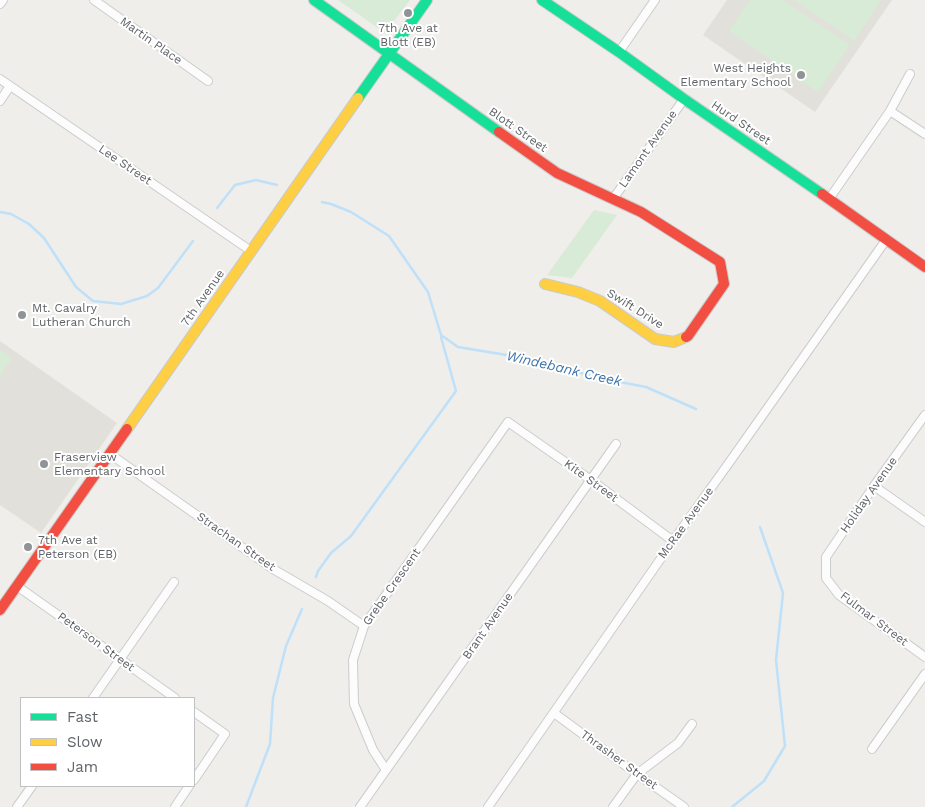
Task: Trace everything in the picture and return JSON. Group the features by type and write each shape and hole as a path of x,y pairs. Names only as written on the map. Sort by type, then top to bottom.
{"street":[{"path":"0,4 3,0"},
{"name":"Martin Place","path":"94,0 208,81"},
{"name":"Blott Street","path":"314,0 557,173 641,212 720,262"},
{"name":"7th Avenue","path":"0,610 427,0"},
{"name":"Hurd Street","path":"542,0 925,267"},
{"path":"619,52 655,0"},
{"path":"828,199 890,111 910,74"},
{"name":"Lee Street","path":"0,79 251,251"},
{"path":"0,101 10,86"},
{"name":"Lamont Avenue","path":"613,199 684,99"},
{"path":"890,111 925,134"},
{"name":"McRae Avenue","path":"488,807 673,540 886,240"},
{"name":"Swift Drive","path":"545,284 578,292 600,301 655,339 674,342 688,336 724,284 720,262"},
{"name":"Holiday Avenue","path":"826,578 826,558 874,486 925,415"},
{"name":"Kite Street","path":"508,422 673,540"},
{"name":"Grebe Crescent","path":"386,770 373,750 354,704 353,660 364,626 508,422"},
{"name":"Brant Avenue","path":"360,807 616,444"},
{"name":"Strachan Street","path":"110,454 273,568 328,601 364,626"},
{"path":"874,486 925,522"},
{"name":"Fulmar Street","path":"826,578 839,595 925,657"},
{"path":"94,697 174,582"},
{"name":"Peterson Street","path":"17,586 173,697"},
{"path":"872,749 925,674"},
{"path":"195,713 225,734 195,779"},
{"name":"Thrasher Street","path":"554,713 684,807"},
{"path":"613,807 637,774 678,743 692,724"},
{"path":"17,807 31,787"},
{"path":"175,807 189,787"}],"shaded area":[{"name":"West Heights Elementary School","path":"727,0 892,0 815,112 703,35"},
{"name":"Fraserview Elementary School","path":"0,341 117,423 41,533 0,505"}],"green space":[{"path":"338,0 410,0 385,33"},
{"path":"750,0 783,0 850,45 818,92 729,31"},
{"path":"794,0 881,0 854,41"},
{"path":"594,210 617,215 572,278 547,275"},
{"path":"0,350 12,358 0,376"}],"waterway":[{"name":"Windebank Creek","path":"217,208 235,185 256,180 277,185"},
{"name":"Windebank Creek","path":"322,202 351,212 389,236 428,292 441,335 458,347 543,361 594,377 646,387 696,409"},
{"name":"Windebank Creek","path":"0,212 11,214 29,224 44,238 76,287 93,301 121,304 147,296 158,288 193,241"},
{"path":"316,577 331,553 351,536 456,391 441,337"},
{"name":"Windebank Creek","path":"732,807 764,781 785,746 776,660 783,593 760,527"},
{"path":"246,807 270,744 273,698 286,646 302,609"}],"traffic: fast":[{"path":"314,0 499,132"},
{"path":"358,98 427,0"},
{"path":"542,0 822,194"}],"traffic: slow":[{"path":"127,429 358,98"},
{"path":"545,284 578,292 600,301 655,339 674,342 686,337"}],"traffic: jam":[{"path":"499,132 557,173 641,212 720,262 724,284 686,337"},
{"path":"822,194 925,267"},
{"path":"0,610 127,429"}],"place":[{"name":"7th Ave at Blott (EB)","path":"408,13"},
{"name":"West Heights Elementary School","path":"801,75"},
{"name":"Mt. Cavalry Lutheran Church","path":"22,315"},
{"name":"Fraserview Elementary School","path":"44,464"},
{"name":"7th Ave at Peterson (EB)","path":"28,547"}]}
